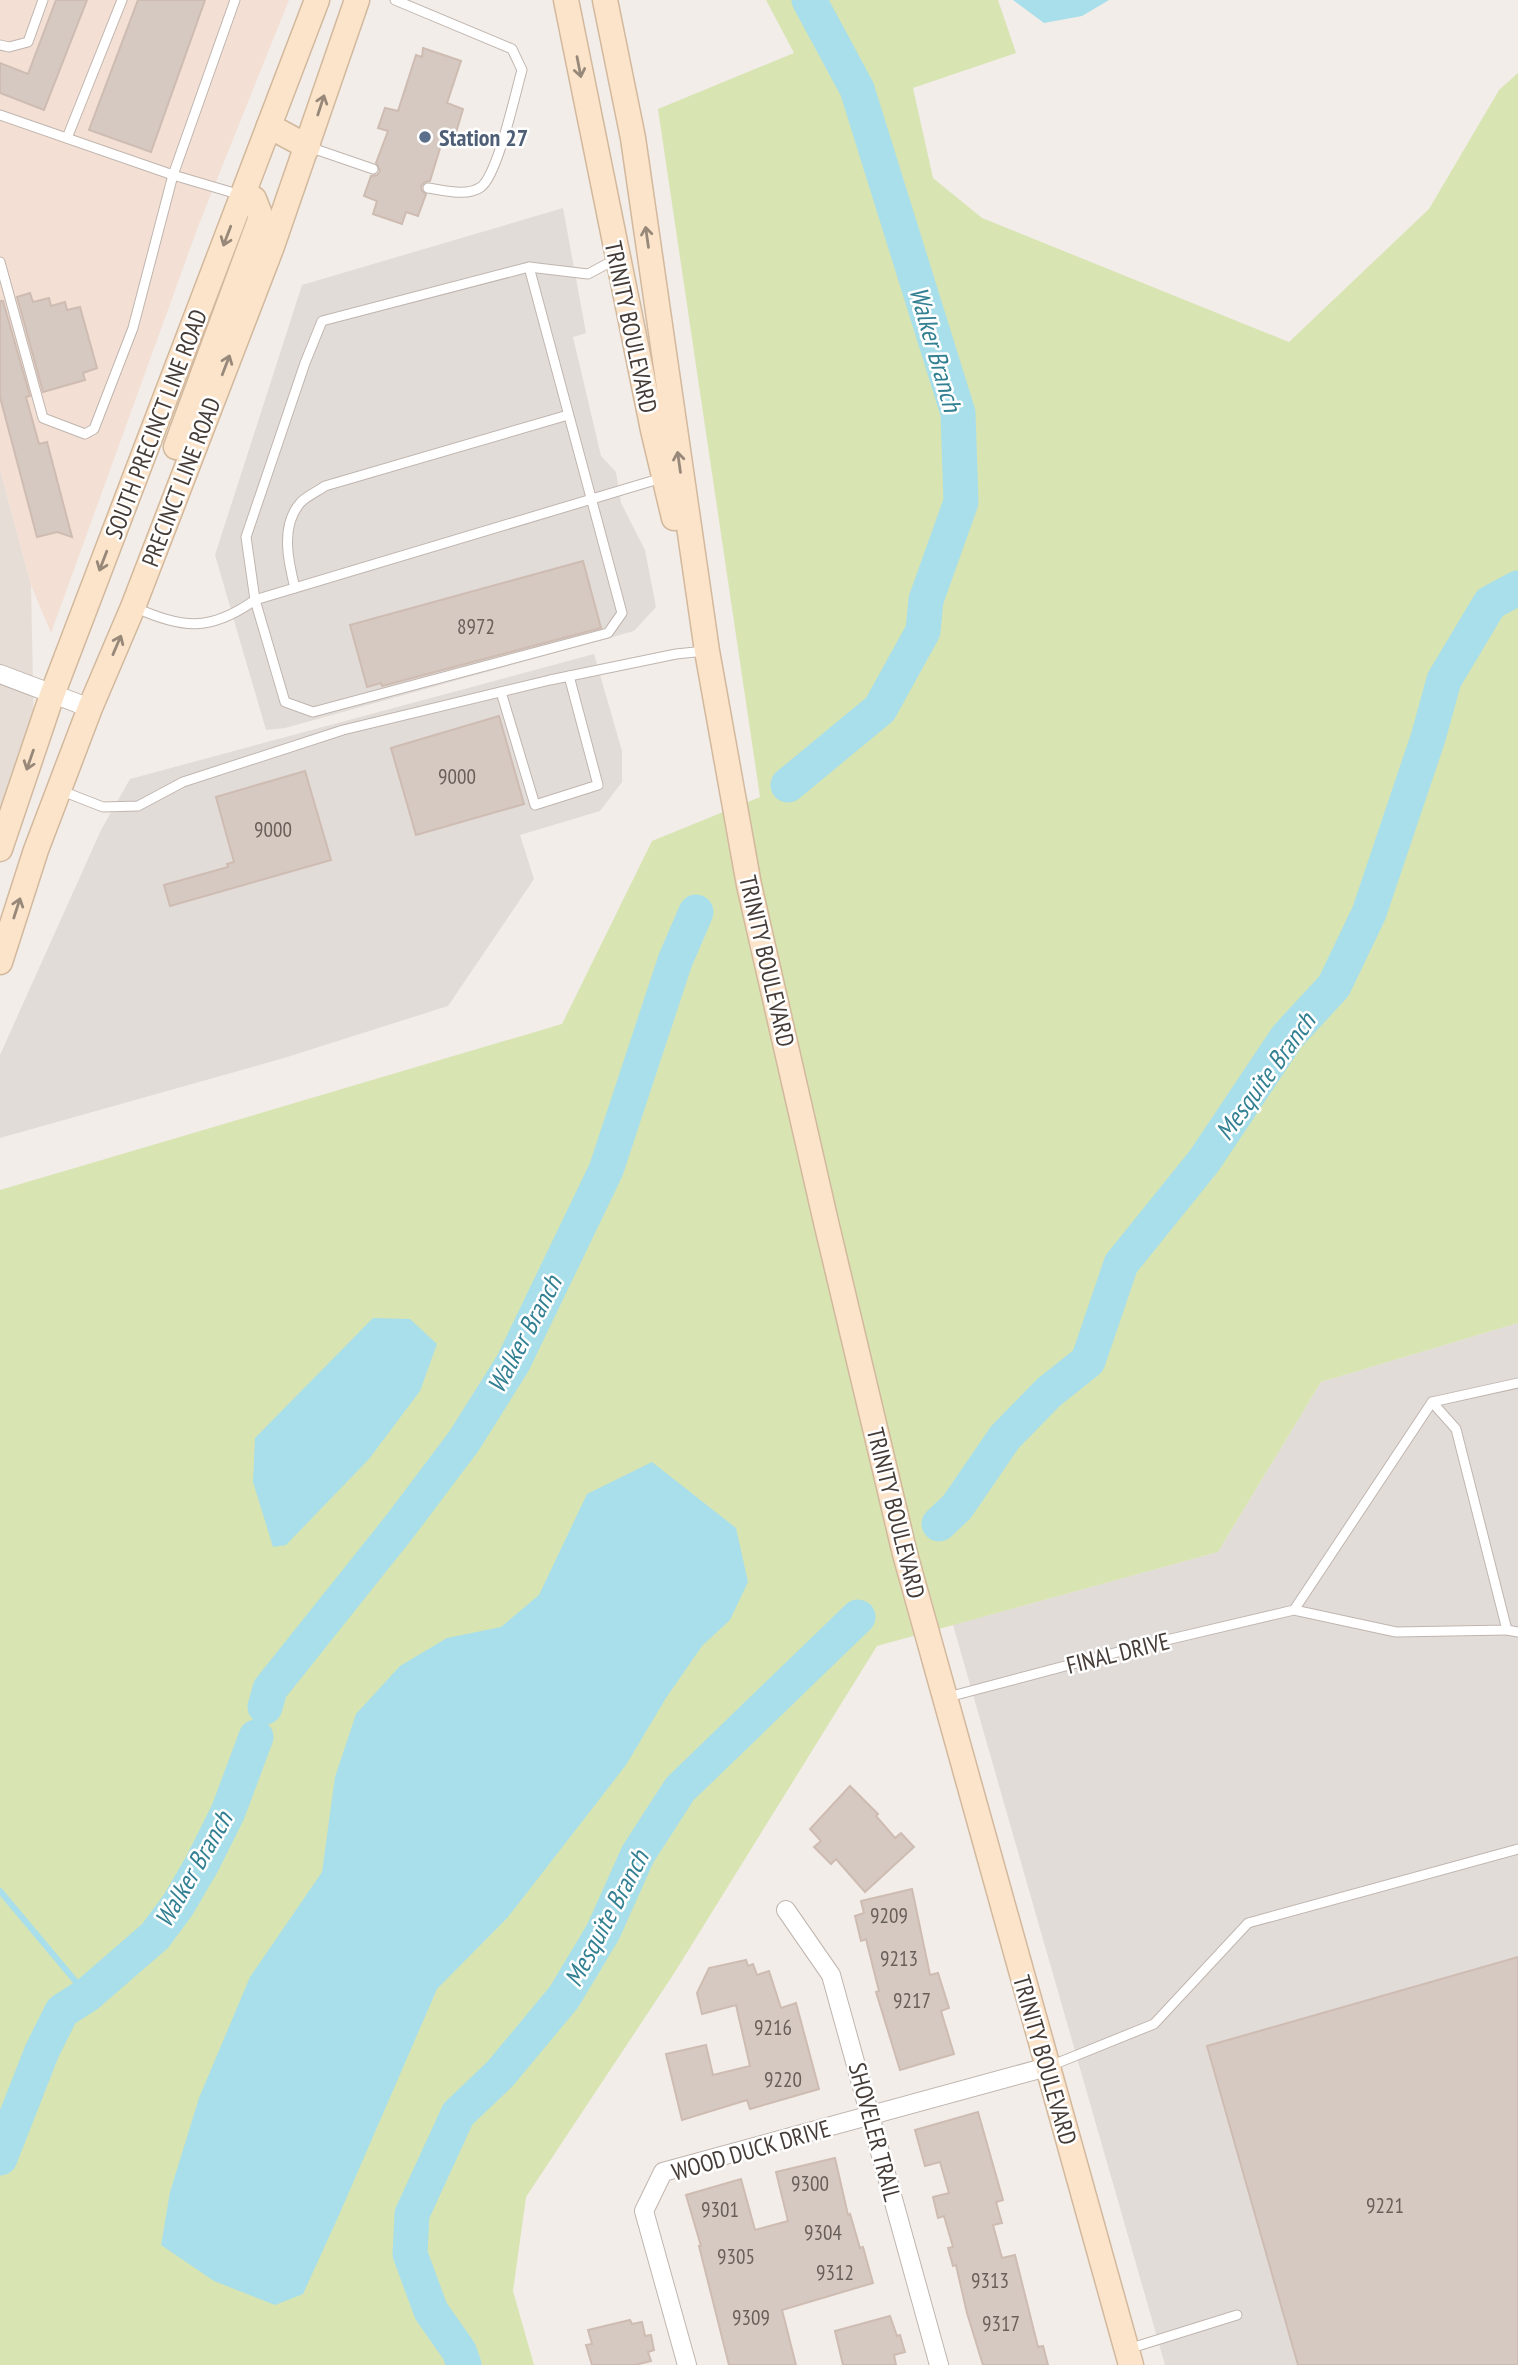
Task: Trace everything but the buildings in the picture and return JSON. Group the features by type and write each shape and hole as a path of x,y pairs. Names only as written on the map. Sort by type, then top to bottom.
{"main road":[{"name":"SOUTH PRECINCT LINE ROAD","path":"0,849 52,695 317,0"},
{"name":"PRECINCT LINE ROAD","path":"0,962 36,850 271,248 357,0"},
{"name":"TRINITY BOULEVARD","path":"566,0 663,477 707,651"},
{"name":"TRINITY BOULEVARD","path":"605,0 633,138 707,651 749,885 898,1527 1128,2357"},
{"path":"269,126 307,147"},
{"path":"179,486 176,448 261,217 254,199 243,195"}],"street":[{"path":"0,674 90,708"},
{"name":"SHOVELER TRAIL","path":"786,1910 831,1975 939,2365"},
{"name":"WOOD DUCK DRIVE","path":"687,2365 644,2211 663,2172 1047,2067"}],"lane":[{"path":"0,45 9,47 28,43 43,0"},
{"path":"67,138 122,0"},
{"path":"0,262 43,418 85,434 94,429 133,328 173,175 235,0"},
{"path":"395,0 512,49 522,70 494,166 481,187 467,192 428,188"},
{"path":"0,115 173,175 243,195"},
{"path":"307,147 373,169"},
{"path":"529,267 622,613 608,633 313,712 285,702 255,600 246,537 322,321 529,267 588,274 617,258"},
{"path":"295,588 286,557 289,526 301,502 325,486 568,415"},
{"path":"133,607 160,619 196,626 238,612 255,600 663,477"},
{"path":"59,790 103,807 138,806 183,782 331,734 569,676 676,654 707,651"},
{"path":"501,692 535,805 598,785 569,676"},
{"path":"1518,1383 1432,1402 1294,1610 1396,1632 1518,1632"},
{"path":"1432,1402 1456,1429 1507,1630"},
{"name":"FINAL DRIVE","path":"944,1698 1137,1647 1294,1610"},
{"path":"1047,2067 1154,2024 1248,1923 1518,1849"},
{"path":"1128,2357 1237,2315"}],"shaded area":[{"path":"0,0 289,0 199,224 51,633 31,585 0,469"},
{"path":"563,208 586,333 573,337 601,456 616,472 621,503 645,550 656,607 634,631 285,728 266,730 215,555 302,285"},
{"path":"0,469 31,585 34,736 0,820"},
{"path":"594,654 622,751 622,782 600,811 520,835 534,879 448,1006 284,1058 0,1138 0,1055 101,830 130,779"},
{"path":"1518,1323 1518,2365 1165,2365 953,1625 1218,1552 1321,1382"}],"green space":[{"path":"766,0 998,0 1016,53 913,88 933,178 982,218 1289,342 1429,209 1499,90 1518,73 1518,1323 1321,1382 1218,1552 877,1646 673,1975 526,2197 513,2291 534,2365 0,2365 0,1190 562,1024 652,841 760,797 658,109 794,53"}],"water":[{"path":"1013,0 1109,0 1082,16 1044,23"},
{"path":"373,1318 410,1319 437,1344 420,1391 369,1459 286,1545 273,1547 253,1482 255,1438"},
{"path":"652,1462 736,1528 748,1582 730,1620 702,1646 666,1698 626,1765 508,1917 437,1989 303,2294 275,2305 214,2281 161,2245 170,2192 199,2098 250,1977 322,1872 335,1777 356,1714 400,1666 447,1638 501,1627 539,1595 587,1494"}],"waterway":[{"name":"Walker Branch","path":"788,785 880,709 923,631 926,600 961,502 958,413 857,89 809,0"},
{"name":"Mesquite Branch","path":"939,1524 957,1507 1005,1437 1049,1392 1088,1361 1121,1264 1204,1161 1287,1037 1334,986 1369,913 1428,738 1444,680 1490,603 1518,588"},
{"name":"Walker Branch","path":"265,1707 270,1689 464,1441 513,1363 606,1170 675,961 696,912"},
{"name":"Mesquite Branch","path":"464,2365 459,2351 431,2311 410,2254 412,2214 458,2114 500,2074 564,1997 603,1932 638,1854 680,1789 858,1617"},
{"name":"Walker Branch","path":"0,2158 42,2051 62,2011 87,1995 155,1936 178,1905 228,1812 256,1737"},
{"path":"0,1891 87,1995"}],"place":[{"name":"Station 27","path":"425,137"}]}
